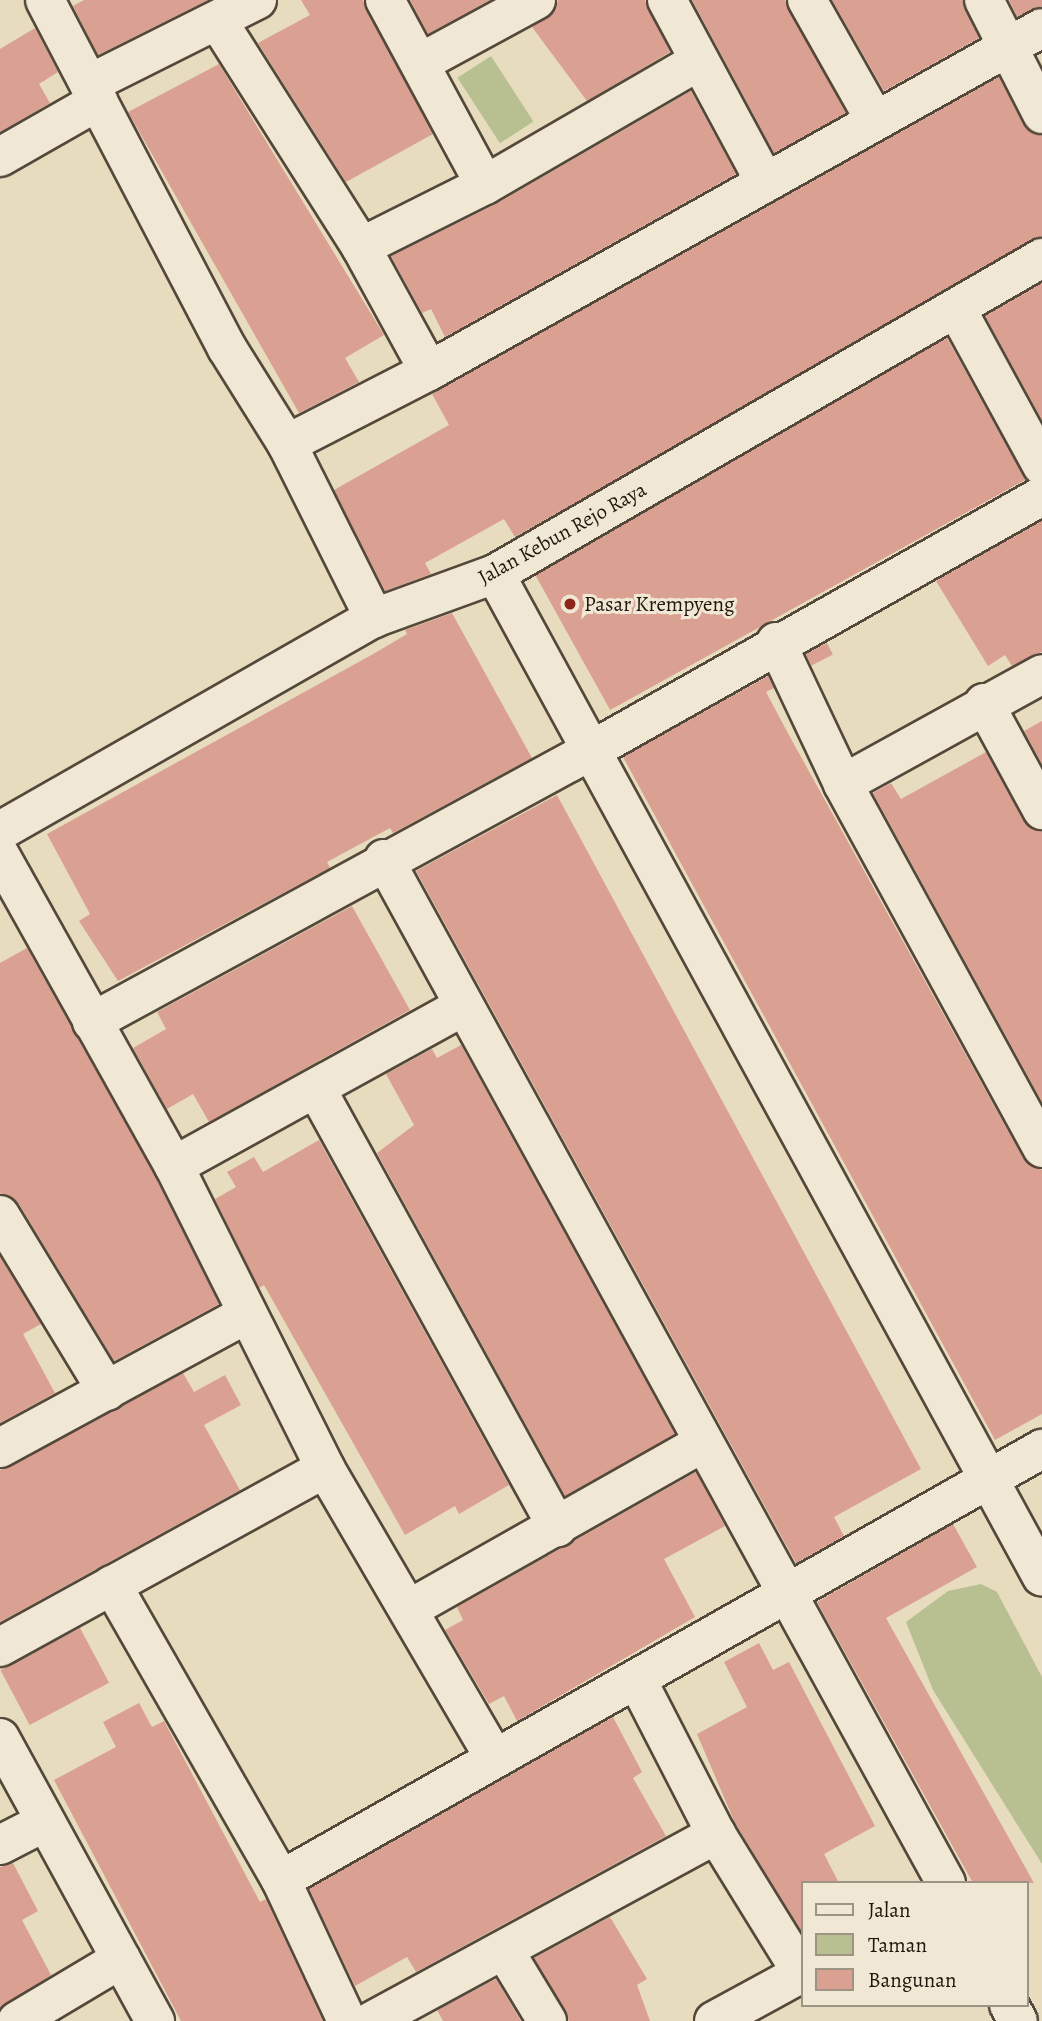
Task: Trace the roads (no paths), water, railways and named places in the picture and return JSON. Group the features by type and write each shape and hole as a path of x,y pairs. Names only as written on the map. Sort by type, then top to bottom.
{"street":[{"path":"46,0 226,348 287,444 373,618"},
{"path":"0,158 93,92 257,0"},
{"path":"385,0 485,185"},
{"path":"420,63 536,0"},
{"path":"667,0 697,62 765,182"},
{"path":"807,0 875,120"},
{"path":"984,0 1042,114"},
{"path":"219,23 361,247 429,371"},
{"path":"287,444 429,371 1042,28"},
{"path":"361,247 485,185 697,62"},
{"name":"Jalan Kebun Rejo Raya","path":"0,831 373,618 495,575 1042,258"},
{"path":"956,308 1042,466"},
{"path":"92,1022 384,859 592,750 776,642 1042,496"},
{"path":"495,575 990,1476 1042,1577"},
{"path":"776,642 843,784 1042,1148"},
{"path":"843,784 1042,674"},
{"path":"984,704 1042,810"},
{"path":"0,855 174,1166 326,1468 411,1608 494,1757"},
{"path":"384,859 462,1007 945,1881"},
{"path":"174,1166 317,1090 462,1007"},
{"path":"317,1090 557,1527"},
{"path":"6,1238 107,1391"},
{"path":"0,1448 247,1314"},
{"path":"411,1608 703,1443"},
{"path":"281,1880 494,1757 638,1682 990,1476 1042,1449"},
{"path":"0,1647 326,1468"},
{"path":"112,1585 281,1880 347,2021"},
{"path":"638,1682 716,1834 800,1970"},
{"path":"0,1738 43,1823 155,2021"},
{"path":"0,1845 43,1823"},
{"path":"372,2021 716,1834"},
{"path":"504,1950 547,2021"},
{"path":"17,2021 121,1959"},
{"path":"714,2021 800,1974"}],"place":[{"name":"Pasar Krempyeng","path":"570,604"}]}
